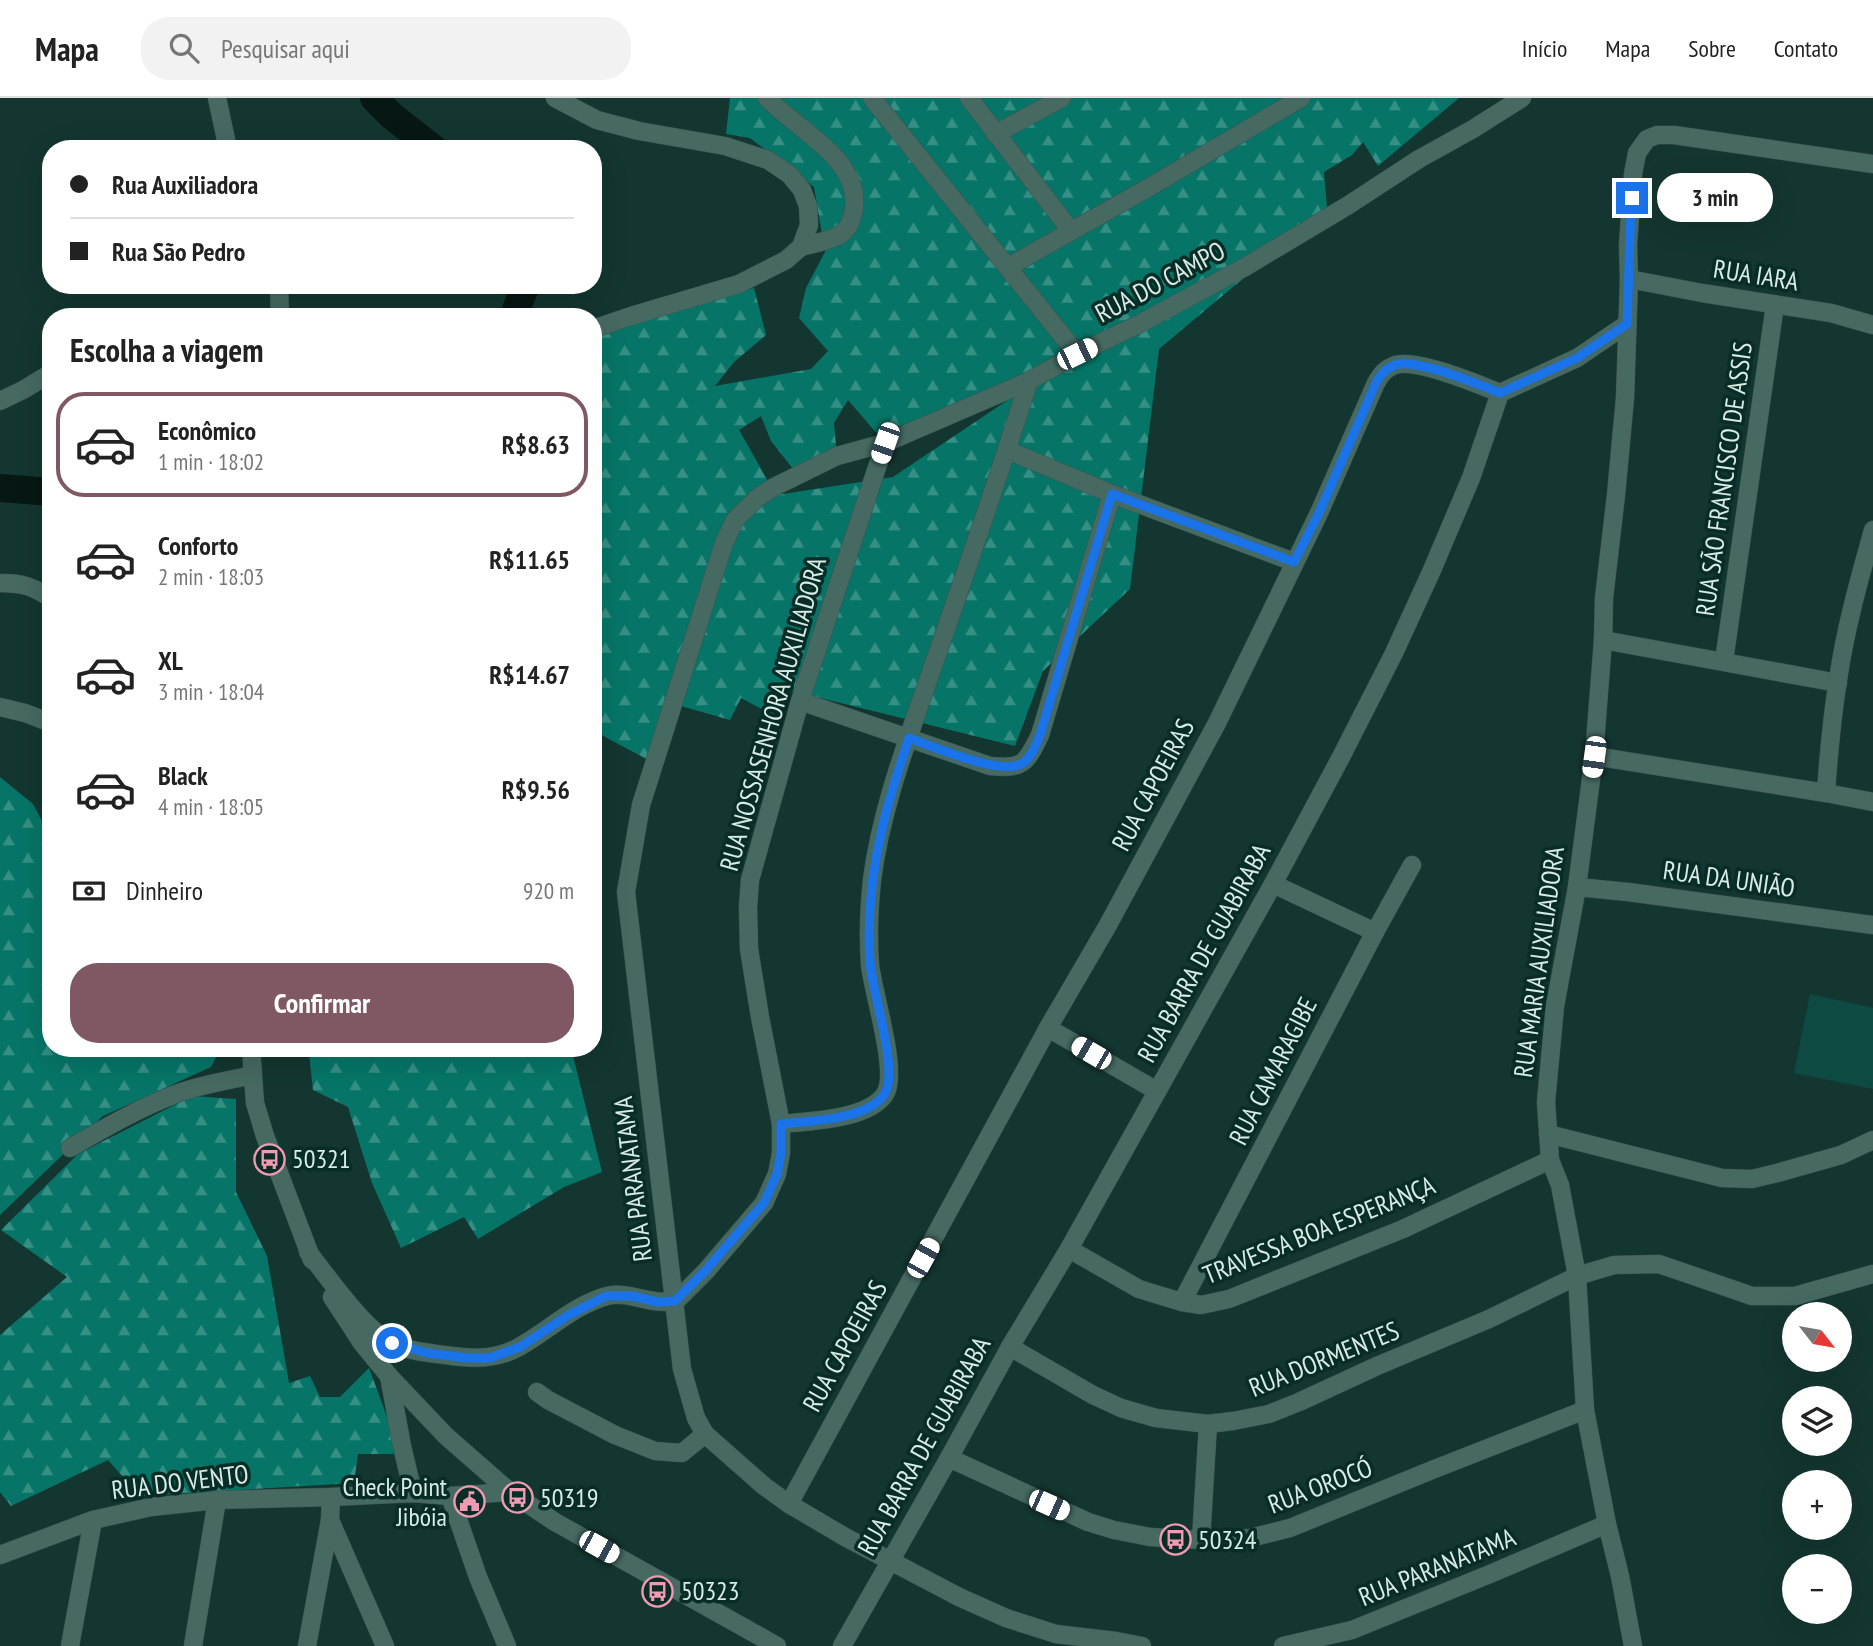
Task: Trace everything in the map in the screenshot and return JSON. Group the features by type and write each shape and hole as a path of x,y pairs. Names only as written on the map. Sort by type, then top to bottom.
{"street":[{"path":"217,98 226,140"},
{"path":"555,98 597,120 639,131 725,146 768,160 790,175 802,190 808,206 809,225 801,247"},
{"path":"602,326 739,284 786,260 801,247 837,236 850,225 855,194 847,173 832,153 779,111 767,98"},
{"path":"872,98 1077,354"},
{"path":"969,98 1071,231"},
{"path":"995,134 1062,98"},
{"path":"1008,267 1301,98"},
{"name":"RUA DO CAMPO","path":"735,520 757,498 797,474 837,456 885,443 1029,381 1141,323 1245,267 1522,98"},
{"name":"RUA MARIA AUXILIADORA","path":"1633,1646 1585,1410 1577,1276 1560,1185 1550,1160 1546,1102 1555,1006 1577,887 1594,757 1604,598 1625,398 1628,245 1633,174 1637,153 1647,139 1657,135 1674,135 1873,164"},
{"name":"RUA IARA","path":"1629,279 1831,313 1873,325"},
{"name":"RUA SÃO FRANCISCO DE ASSIS","path":"1724,661 1775,305"},
{"path":"1500,393 1577,358 1627,324"},
{"name":"RUA CAPOEIRAS","path":"789,1504 1217,723 1319,513 1383,371 1398,364 1415,366 1448,373 1500,393"},
{"path":"0,401 42,378"},
{"path":"781,1124 820,1120 865,1110 886,1093 889,1082 888,1054 870,965 869,927 872,880 883,824 909,738 1029,381"},
{"name":"RUA BARRA DE GUABIRABA","path":"842,1646 1010,1347 1069,1249 1273,884 1394,653 1471,478 1500,393"},
{"name":"RUA NOSSASENHORA AUXILIADORA","path":"675,1301 706,1270 764,1203 777,1174 781,1153 781,1124 750,949 750,880 800,701 885,443"},
{"path":"1007,450 1112,494 1294,562"},
{"path":"800,701 990,766 1011,768 1023,763 1040,735 1112,494"},
{"name":"RUA PARANATAMA","path":"735,520 718,559 641,805 626,892 682,1369 696,1418 705,1434 764,1486 789,1504 959,1597 1035,1629 1142,1646"},
{"path":"1826,793 1838,683 1852,610 1873,530"},
{"path":"0,583 20,583 42,593"},
{"path":"1603,640 1838,683"},
{"path":"0,707 42,720"},
{"path":"1594,757 1873,802"},
{"name":"RUA CAMARAGIBE","path":"1182,1302 1412,865"},
{"path":"1273,884 1375,932"},
{"name":"RUA DA UNIÃO","path":"1577,887 1873,925"},
{"path":"1048,1028 1157,1091"},
{"path":"252,1057 255,1103 308,1252 324,1285 362,1343 389,1376 446,1436 510,1492 555,1522 777,1646"},
{"path":"70,1148 115,1122 173,1094 253,1075"},
{"path":"1548,1134 1722,1178 1752,1179 1840,1155 1873,1140"},
{"name":"TRAVESSA BOA ESPERANÇA","path":"1069,1249 1139,1289 1201,1305 1229,1299 1403,1229 1550,1160"},
{"path":"308,1252 375,1333 392,1343 427,1353 467,1358 500,1355 520,1347 567,1316 606,1296 632,1296 657,1302 675,1301"},
{"name":"RUA DORMENTES","path":"1010,1347 1121,1408 1156,1418 1208,1424 1234,1422 1299,1402 1489,1319 1577,1276 1614,1265 1659,1264 1752,1296 1795,1296 1873,1273"},
{"path":"389,1376 413,1493"},
{"path":"537,1392 615,1435 655,1451 682,1453 705,1434"},
{"name":"RUA OROCÓ","path":"949,1458 1088,1522 1114,1530 1150,1537 1200,1541 1250,1538 1290,1528 1585,1410"},
{"path":"1200,1541 1208,1424"},
{"name":"RUA DO VENTO","path":"0,1555 93,1520 151,1507 217,1500 413,1493 450,1496 510,1492"},
{"path":"450,1496 478,1577 507,1646"},
{"path":"307,1646 330,1520 331,1497"},
{"path":"193,1646 217,1500"},
{"path":"70,1646 93,1520"},
{"path":"330,1520 385,1646"},
{"name":"RUA PARANATAMA","path":"1283,1646 1352,1630 1607,1524"}],"green space":[{"path":"730,98 1459,98 1378,166 1363,142 1352,155 1324,172 1327,208 1159,349 1130,589 1043,671 1015,746 784,689 773,715 741,698 730,720 674,704 654,763 602,735 602,333 754,288 766,335 734,362 715,386 811,369 828,351 799,318 806,288 825,252 814,187 750,138 726,134","holes":["1066,361 893,477 757,498 768,481 739,430 761,416 771,441 797,474 837,456 834,423 848,400 885,443"]},
{"path":"0,777 33,804 42,821 42,1057 216,1057 211,1067 103,1116 0,1215"},
{"path":"1810,994 1873,1008 1873,1089 1794,1073"},
{"path":"309,1057 573,1057 602,1172 564,1187 478,1239 464,1217 401,1248 372,1183 348,1107 313,1090"},
{"path":"192,1096 236,1099 236,1192 267,1256 289,1383 310,1376 320,1397 340,1397 369,1368 389,1422 394,1454 358,1454 354,1483 140,1496 108,1460 11,1506 0,1492 0,1335 67,1277 1,1230 78,1154"}],"waterway":[{"path":"374,98 423,140"},
{"path":"517,308 522,294"},
{"path":"0,488 42,491"}],"place":[{"name":"50321","path":"269,1159"},
{"name":"50319","path":"517,1498"},
{"name":"Check Point Jibóia","path":"470,1502"},
{"name":"50324","path":"1175,1540"},
{"name":"50323","path":"658,1591"}],"route":[{"path":"392,1343 427,1353 490,1358 520,1347 567,1316 606,1296 632,1296 657,1302 675,1301 706,1270 764,1203 777,1174 781,1153 781,1124 820,1120 865,1110 886,1093 889,1082 888,1054 870,965 872,880 883,824 909,738 990,766 1011,768 1023,763 1040,735 1112,494 1294,562 1383,371 1398,364 1415,366 1448,373 1500,393 1577,358 1627,324 1628,245 1632,198"}]}
